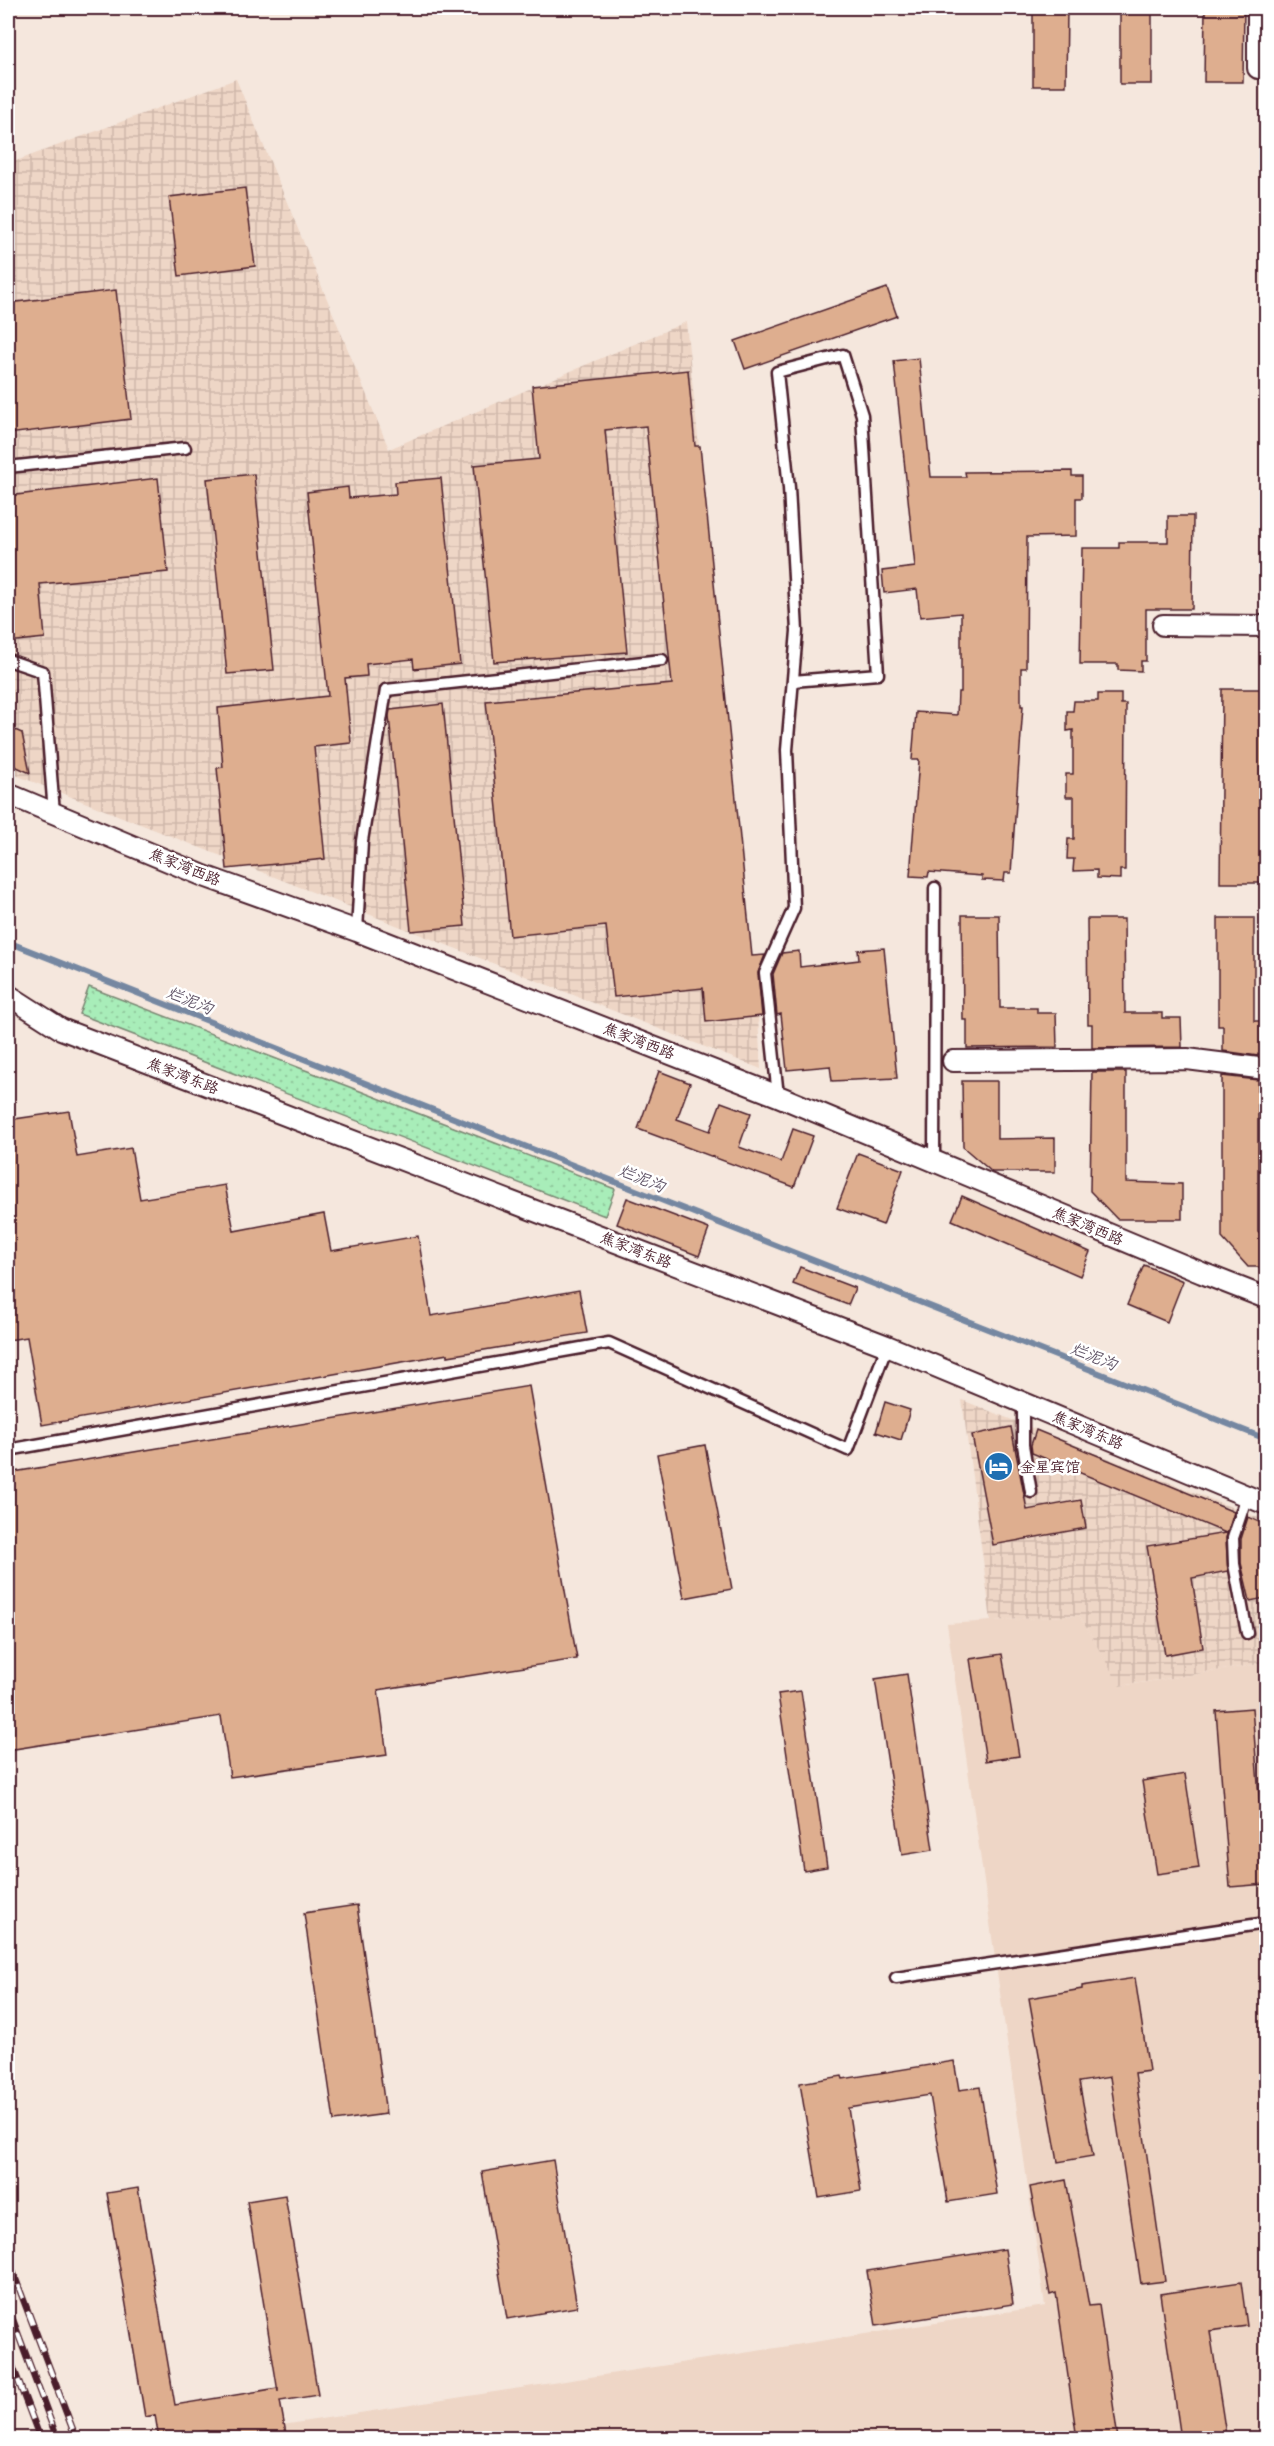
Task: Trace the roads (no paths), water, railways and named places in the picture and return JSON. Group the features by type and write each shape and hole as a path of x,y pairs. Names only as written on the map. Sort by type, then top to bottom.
{"street":[{"path":"1258,8 1258,68"},
{"path":"1163,625 1266,626"},
{"name":"焦家湾西路","path":"8,794 204,876 357,931 778,1096 1266,1298"},
{"name":"焦家湾东路","path":"8,995 61,1029 887,1346 1266,1504"},
{"path":"953,1060 1187,1059 1266,1068"}],"lane":[{"path":"778,1096 765,973 794,908 787,750 796,630 789,488 777,372 843,355 862,416 878,674 793,681"},
{"path":"8,467 184,448"},
{"path":"8,660 43,672 54,813"},
{"path":"357,931 362,842 386,690 662,660"},
{"path":"934,1161 935,888"},
{"path":"8,1450 609,1343 848,1450 887,1346"},
{"path":"1023,1403 1023,1445 1031,1492"},
{"path":"1247,1496 1233,1538 1234,1564 1248,1633"},
{"path":"896,1978 1266,1923"}],"waterway":[{"name":"烂泥沟","path":"8,942 1266,1439"}],"railway":[{"path":"8,2259 76,2438"},
{"path":"8,2307 57,2438"},
{"path":"8,2354 40,2438"}],"place":[{"name":"金星宾馆","path":"999,1467"}]}
